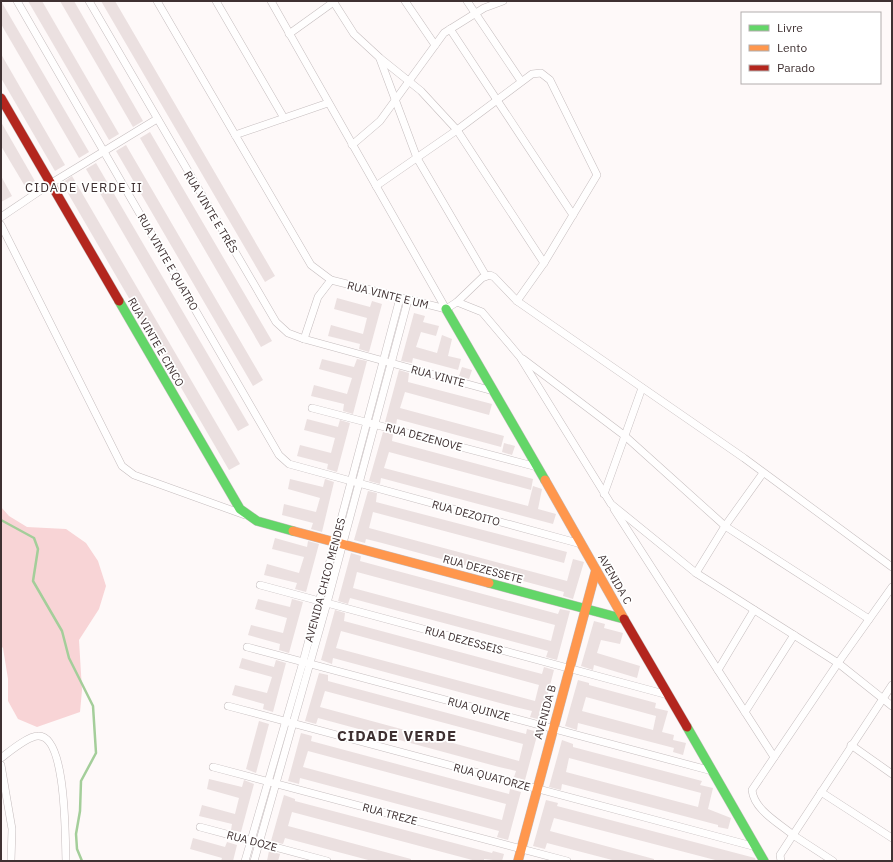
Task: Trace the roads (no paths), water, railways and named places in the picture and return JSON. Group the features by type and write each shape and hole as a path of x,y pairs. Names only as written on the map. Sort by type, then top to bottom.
{"street":[{"name":"RUA VINTE E QUATRO","path":"17,1 279,455 289,464 355,484"},
{"name":"RUA VINTE E TRÊS","path":"89,1 276,322 288,333 304,339 387,363"},
{"path":"166,1 158,2 311,265 331,280 318,297 304,339"},
{"path":"216,1 284,118"},
{"path":"271,1 446,309 457,302 486,276 494,277 517,301 763,473 892,567"},
{"path":"289,34 334,1 354,34 380,58 421,91 457,130 544,263"},
{"path":"405,1 435,45"},
{"path":"467,1 521,81"},
{"path":"352,145 380,121 444,33 475,13 503,1"},
{"path":"450,29 573,215"},
{"path":"380,58 416,158 486,276"},
{"path":"376,186 457,130 532,74 541,73 550,80 597,175 544,263 517,301"},
{"name":"RUA VINTE E CINCO","path":"1,98 235,502 249,516 257,521 339,542"},
{"path":"235,135 328,103"},
{"path":"1,217 50,184 157,119"},
{"path":"1,225 122,466 134,475 249,516"},
{"name":"RUA VINTE E UM","path":"331,280 446,309"},
{"name":"AVENIDA CHICO MENDES","path":"245,861 286,722 306,663 404,299"},
{"path":"457,302 482,312 520,357 604,494 774,758"},
{"name":"AVENIDA C","path":"446,309 764,861"},
{"path":"520,357 625,436 725,526 869,619"},
{"name":"RUA VINTE","path":"387,363 493,391"},
{"path":"604,494 642,388"},
{"name":"RUA DEZENOVE","path":"312,408 537,467"},
{"path":"696,573 725,526 763,473"},
{"name":"RUA DEZOITO","path":"355,484 581,544"},
{"path":"611,504 696,573 838,663 892,706"},
{"name":"RUA DEZESSETE","path":"339,542 624,619"},
{"name":"AVENIDA B","path":"518,861 596,570"},
{"name":"RUA DEZESSEIS","path":"260,585 668,695"},
{"path":"833,861 793,835 757,805 753,798 752,790 838,663 892,587"},
{"path":"718,670 754,610"},
{"path":"745,712 794,635"},
{"name":"RUA QUINZE","path":"247,647 712,771"},
{"name":"AVENIDA CHICO MENDES","path":"254,861 294,724 306,663"},
{"path":"781,861 780,855 851,745 892,685"},
{"name":"RUA QUATORZE","path":"228,706 756,847"},
{"path":"1,758 32,737 43,737 50,742 58,762 63,798 66,861"},
{"path":"851,745 892,774"},
{"path":"1,765 12,829 11,861"},
{"name":"RUA TREZE","path":"213,767 567,861"},
{"path":"821,792 892,838"},
{"name":"RUA DOZE","path":"200,827 327,861"}],"waterway":[{"path":"1,520 34,538 38,549 33,581 62,631 69,658 93,706 96,753 81,781 80,811 76,834 77,849 82,861"}],"district":[{"name":"CIDADE VERDE II","path":"84,187"},
{"name":"CIDADE VERDE","path":"397,735"}]}
